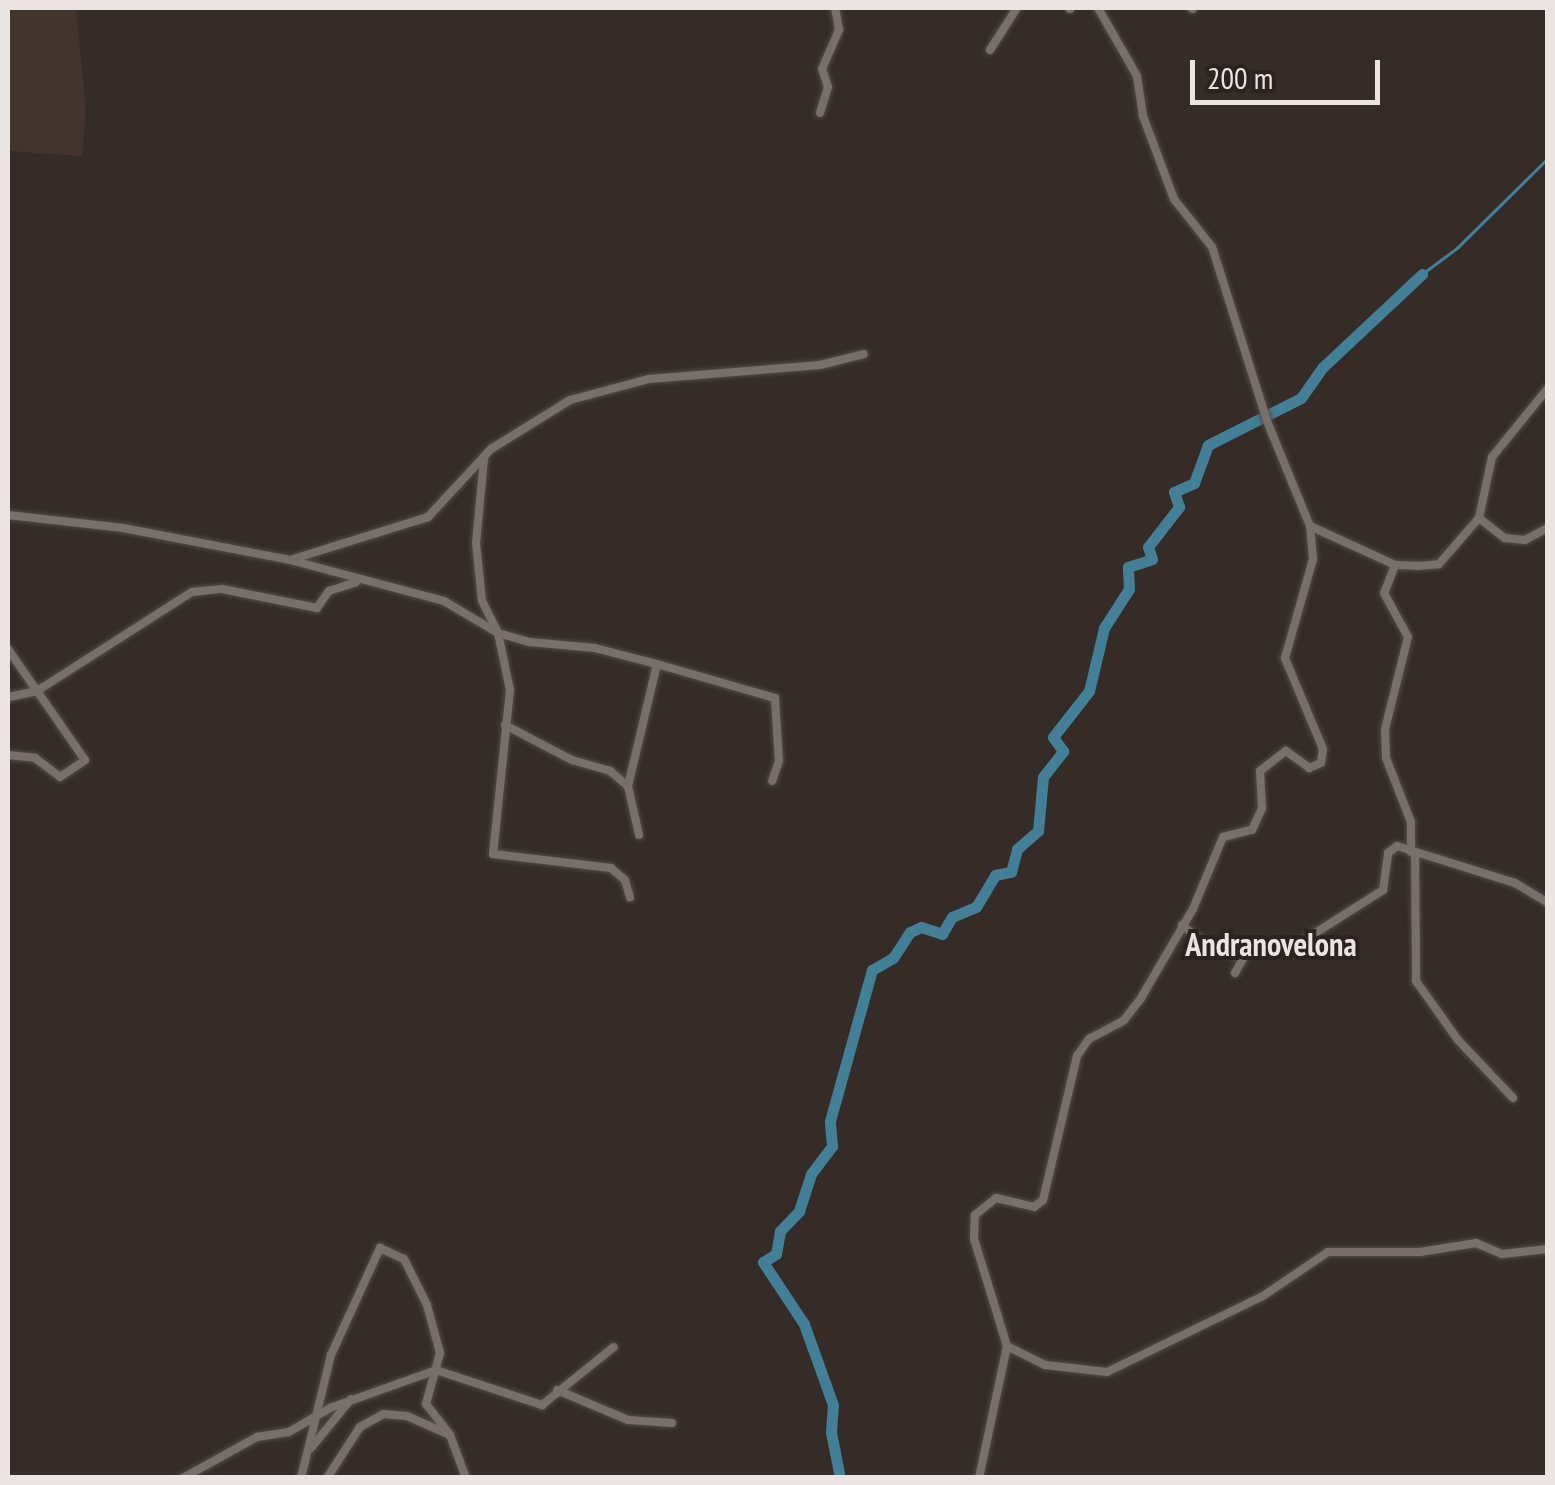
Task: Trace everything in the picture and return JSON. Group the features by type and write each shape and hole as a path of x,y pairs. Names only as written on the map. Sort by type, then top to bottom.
{"street":[{"path":"820,113 828,87 822,69 839,30 835,8"},
{"path":"990,50 1017,8"},
{"path":"979,1478 1007,1346 974,1240 975,1214 996,1198 1034,1207 1043,1200 1078,1056 1089,1038 1133,1008 1182,926 1223,836 1252,830 1258,822 1260,771 1286,751 1298,764 1321,764 1323,750 1285,658 1313,559 1310,526 1265,417 1212,247 1174,199 1143,116 1137,76 1098,8"},
{"path":"290,560 428,516 484,459 570,400 649,379 820,365 864,354"},
{"path":"1310,526 1396,565 1438,564 1479,518 1492,456 1548,388"},
{"path":"484,459 476,543 482,601 498,633 510,690 493,854 611,868 626,880 630,897"},
{"path":"8,516 123,528 290,560 356,582 444,601 498,633 657,664 775,698 779,761 772,781"},
{"path":"1479,518 1505,538 1525,540 1548,528"},
{"path":"1396,565 1384,593 1408,637 1385,729 1386,758 1412,822 1416,981 1458,1040 1513,1098"},
{"path":"8,697 37,691 192,592 222,590 316,608 329,591 356,582"},
{"path":"8,649 85,760 60,776 35,758 8,756"},
{"path":"639,835 628,786 657,664"},
{"path":"505,725 572,760 610,771 628,786"},
{"path":"1182,926 1208,948 1245,955 1298,944 1358,911 1385,886 1392,846 1515,883 1548,904"},
{"path":"1235,974 1245,955"},
{"path":"1007,1346 1045,1365 1107,1372 1263,1296 1328,1252 1396,1253 1476,1243 1502,1254 1548,1249"},
{"path":"302,1478 331,1355 380,1248 404,1259 414,1278 440,1353 426,1404 450,1435 466,1478"},
{"path":"183,1478 257,1437 290,1432 352,1399 436,1370 542,1405 614,1346"},
{"path":"557,1390 628,1420 672,1423"},
{"path":"310,1448 352,1399"},
{"path":"327,1478 360,1428 383,1414 408,1416 450,1435"}],"shaded area":[{"path":"8,8 76,8 86,110 82,156 8,151"}],"waterway":[{"path":"1422,274 1457,248 1548,158"},
{"path":"840,1478 831,1432 833,1405 804,1324 763,1262 776,1254 780,1231 799,1211 811,1174 832,1146 830,1121 872,970 893,958 910,932 921,927 942,934 952,917 976,907 995,875 1011,872 1017,849 1038,831 1043,777 1063,751 1053,737 1089,691 1104,628 1129,589 1128,567 1152,559 1148,547 1179,507 1174,492 1194,483 1208,445 1301,398 1323,367 1422,274"}],"district":[{"name":"Andranovelona","path":"1271,944"}]}
